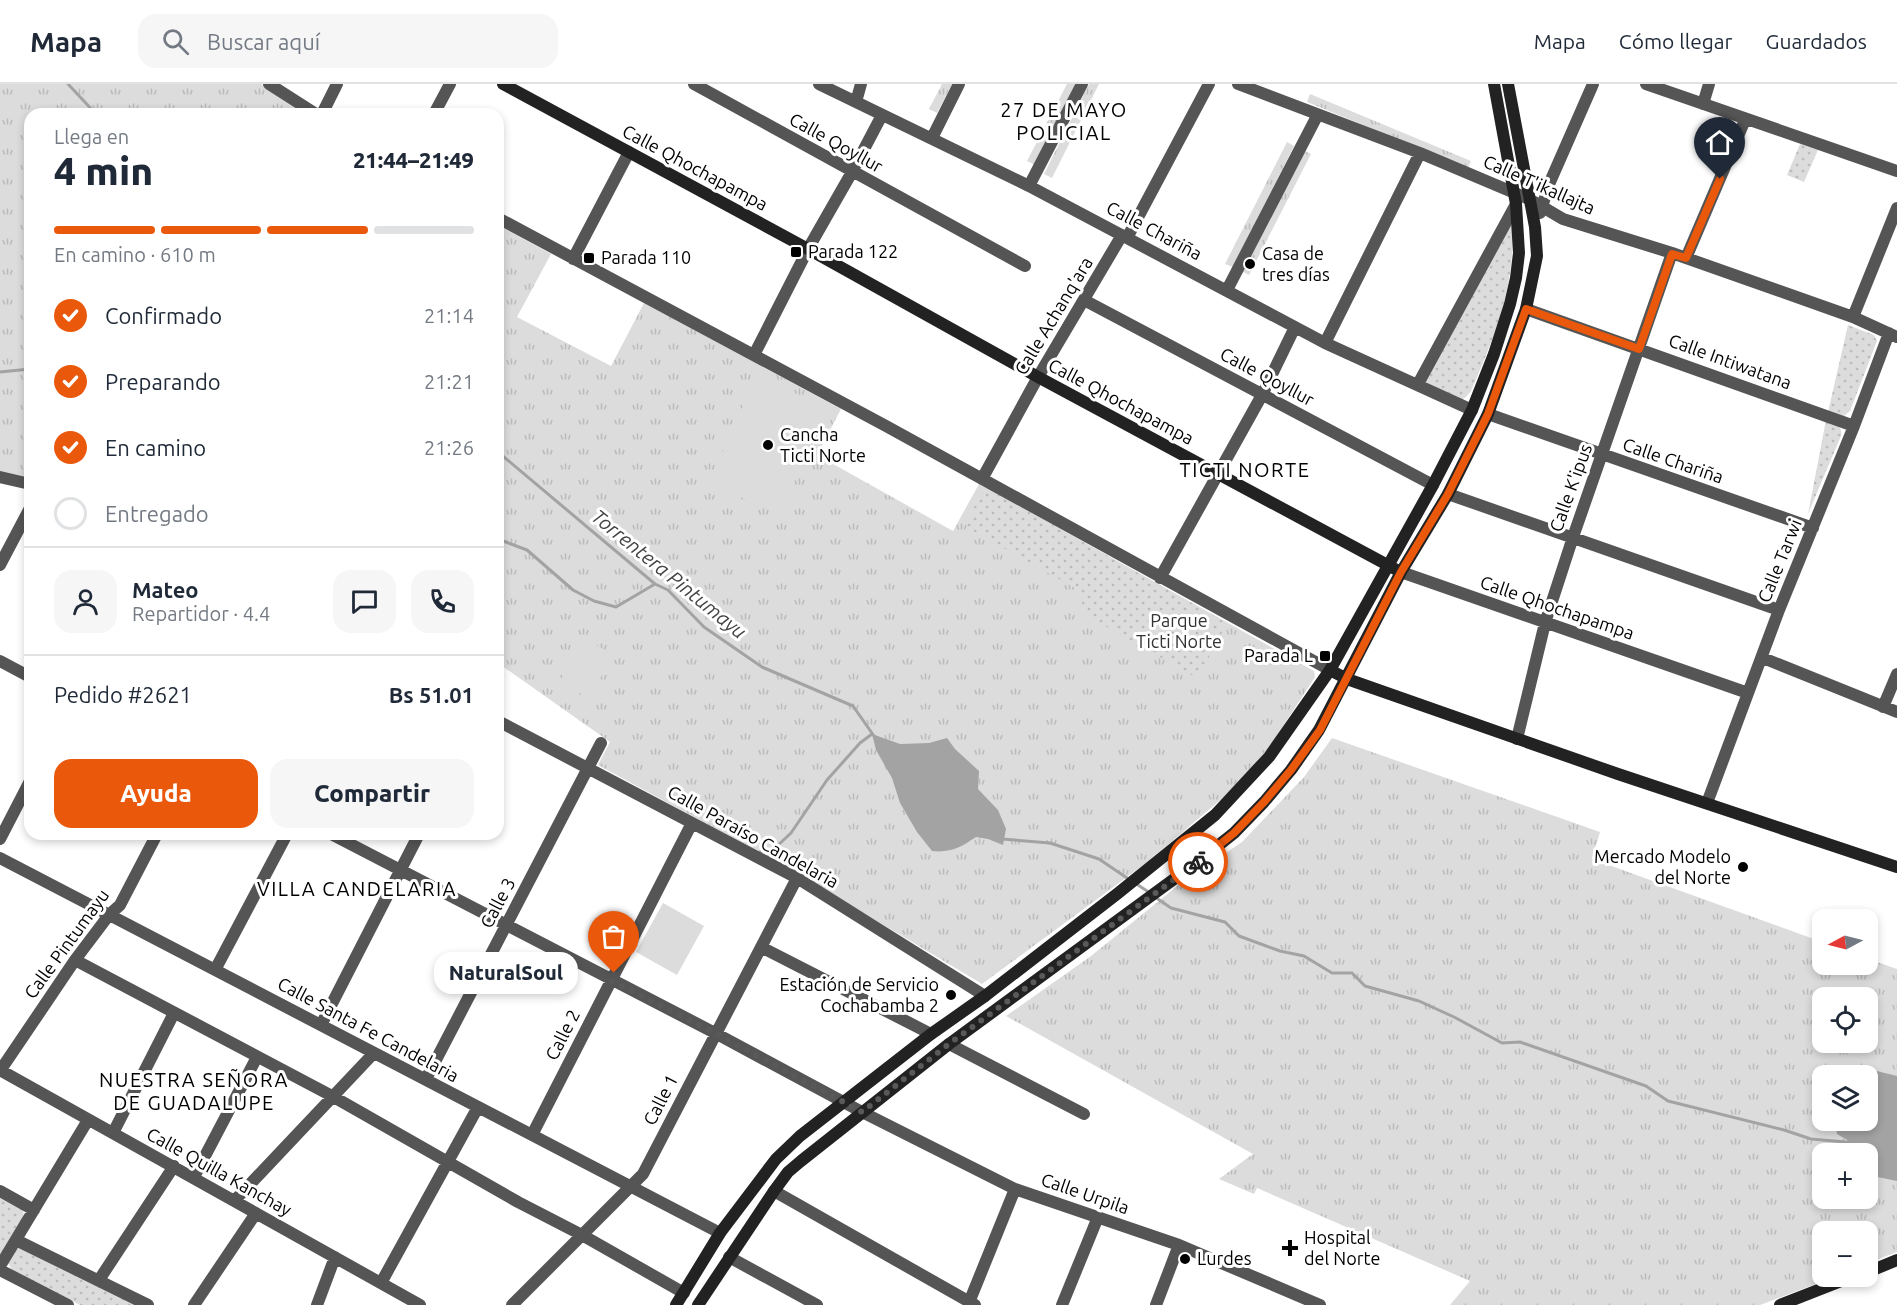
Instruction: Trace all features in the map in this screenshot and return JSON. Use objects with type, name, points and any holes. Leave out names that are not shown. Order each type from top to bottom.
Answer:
[{"type":"main road","name":"Calle Qhochapampa","points":[[503,84],[1216,474],[1401,572]]},
{"type":"main road","points":[[676,1305],[720,1233],[776,1159],[800,1136],[1117,894],[1215,815],[1245,784],[1290,730],[1330,670],[1433,485],[1472,410],[1494,354],[1516,278],[1520,253],[1515,199],[1494,84]]},
{"type":"main road","points":[[698,1305],[788,1172],[949,1044],[1234,833],[1291,770],[1320,730],[1401,572],[1448,494],[1488,414],[1526,309],[1537,256],[1535,227],[1508,84]]},
{"type":"main road","points":[[1330,670],[1347,679],[1517,739],[1897,867]]},
{"type":"main road","points":[[1878,1268],[1897,1260]]},
{"type":"main road","points":[[1780,1305],[1826,1287]]},
{"type":"street","points":[[269,84],[307,108]]},
{"type":"street","points":[[325,108],[337,84]]},
{"type":"street","points":[[437,108],[450,84]]},
{"type":"street","name":"Calle Qoyllur","points":[[694,84],[1025,266]]},
{"type":"street","name":"Calle Chariña","points":[[819,84],[1029,186],[1325,342],[1472,410]]},
{"type":"street","points":[[856,102],[861,84]]},
{"type":"street","points":[[932,138],[959,84]]},
{"type":"street","points":[[1029,186],[1082,84]]},
{"type":"street","name":"Calle Achanq'ara","points":[[982,479],[1038,377],[1125,237],[1209,84]]},
{"type":"street","name":"Calle T'ikallajta","points":[[1238,84],[1317,116],[1420,153],[1515,199],[1529,199],[1563,219],[1686,258],[1853,317],[1893,335]]},
{"type":"street","points":[[1535,227],[1550,183],[1593,84]]},
{"type":"street","points":[[1646,84],[1897,171]]},
{"type":"street","points":[[1702,104],[1709,84]]},
{"type":"street","points":[[754,355],[808,249],[882,115]]},
{"type":"street","points":[[1227,290],[1317,116]]},
{"type":"street","points":[[1686,258],[1745,120]]},
{"type":"street","points":[[573,259],[629,152]]},
{"type":"street","points":[[1325,342],[1420,153]]},
{"type":"street","points":[[1418,384],[1515,199]]},
{"type":"street","points":[[1853,317],[1897,208]]},
{"type":"street","points":[[504,221],[754,355],[1330,670]]},
{"type":"street","name":"Calle K'ipus","points":[[1517,739],[1545,623],[1672,254]]},
{"type":"street","name":"Calle Qoyllur","points":[[1084,300],[1433,485]]},
{"type":"street","name":"Calle Intiwatana","points":[[1526,309],[1854,426]]},
{"type":"street","points":[[1160,578],[1262,394],[1295,327]]},
{"type":"street","name":"Calle Tarwi","points":[[1707,803],[1779,610],[1893,335]]},
{"type":"street","name":"Calle Chariña","points":[[1488,414],[1602,456],[1813,528]]},
{"type":"street","points":[[0,477],[24,483]]},
{"type":"street","points":[[1448,494],[1779,610]]},
{"type":"street","points":[[0,565],[24,519]]},
{"type":"street","name":"Calle Qhochapampa","points":[[1401,572],[1748,693]]},
{"type":"street","points":[[1763,658],[1897,712]]},
{"type":"street","points":[[0,661],[24,674]]},
{"type":"street","points":[[1884,707],[1897,674]]},
{"type":"street","name":"Calle Paraíso Candelaria","points":[[504,724],[797,878],[985,996]]},
{"type":"street","name":"Calle 3","points":[[426,1079],[601,743]]},
{"type":"street","points":[[0,839],[24,793]]},
{"type":"street","name":"Calle 2","points":[[532,1135],[692,823]]},
{"type":"street","name":"Calle Pintumayu","points":[[0,1071],[75,960],[109,915],[120,905],[154,840]]},
{"type":"street","points":[[214,970],[284,840]]},
{"type":"street","name":"Calle Urpila","points":[[343,840],[862,1112],[1015,1189],[1179,1245],[1320,1305]]},
{"type":"street","points":[[321,1025],[416,840]]},
{"type":"street","name":"Calle Santa Fe Candelaria","points":[[0,858],[720,1233]]},
{"type":"street","name":"Calle 1","points":[[512,1305],[643,1174],[797,878]]},
{"type":"street","points":[[760,947],[931,1034]]},
{"type":"street","points":[[75,960],[332,1096],[684,1293]]},
{"type":"street","points":[[113,1133],[174,1013]]},
{"type":"street","points":[[949,1044],[1084,1114]]},
{"type":"street","points":[[235,1200],[374,1054]]},
{"type":"street","points":[[194,1177],[257,1057]]},
{"type":"street","name":"Calle Quilla Kanchay","points":[[0,1071],[194,1177],[420,1305]]},
{"type":"street","points":[[381,1283],[478,1107]]},
{"type":"street","points":[[68,1305],[0,1268],[88,1120]]},
{"type":"street","points":[[99,1280],[174,1166]]},
{"type":"street","points":[[774,1191],[971,1304],[1015,1189]]},
{"type":"street","points":[[0,1191],[34,1210]]},
{"type":"street","points":[[194,1305],[256,1213]]},
{"type":"street","points":[[1062,1305],[1098,1217]]},
{"type":"street","points":[[16,1239],[148,1305]]},
{"type":"street","points":[[1156,1305],[1179,1245]]},
{"type":"street","points":[[318,1305],[335,1257]]},
{"type":"street","points":[[729,1257],[817,1305]]},
{"type":"green space","points":[[0,84],[261,84],[298,108],[24,108],[24,478],[0,472]]},
{"type":"green space","points":[[942,84],[952,84],[937,113],[929,109]]},
{"type":"green space","points":[[1067,84],[1076,84],[1035,165],[1027,161]]},
{"type":"green space","points":[[1089,84],[1099,84],[1052,178],[1044,174]]},
{"type":"green space","points":[[1310,94],[1471,161],[1468,168],[1307,102]]},
{"type":"green space","points":[[1287,142],[1294,146],[1233,267],[1225,264]]},
{"type":"green space","points":[[1800,144],[1818,150],[1804,182],[1787,175]]},
{"type":"green space","points":[[1305,151],[1311,154],[1249,275],[1243,272]]},
{"type":"green space","points":[[1509,225],[1512,226],[1511,269],[1502,311],[1471,391],[1461,400],[1425,382]]},
{"type":"green space","points":[[504,228],[551,254],[517,317],[611,366],[644,303],[841,409],[817,455],[953,531],[979,484],[1314,671],[1315,677],[1272,743],[1225,796],[1146,863],[982,984],[799,874],[598,765],[610,742],[504,667]]},
{"type":"green space","points":[[1848,325],[1874,335],[1877,341],[1850,411],[1844,416],[1828,412]]},
{"type":"green space","name":"Cancha Ticti Norte","points":[[756,376],[827,407],[780,515],[709,483]]},
{"type":"green space","points":[[1826,420],[1840,427],[1841,436],[1808,514]]},
{"type":"green space","name":"Parque Ticti Norte","points":[[986,487],[1227,623],[1199,676],[1195,677],[1088,616],[1075,588],[968,528],[967,519]]},
{"type":"green space","points":[[585,638],[614,656],[588,698],[560,681]]},
{"type":"green space","points":[[1332,738],[1600,832],[1592,859],[1812,938],[1812,975],[1878,975],[1878,962],[1897,969],[1897,1252],[1878,1259],[1878,1221],[1812,1221],[1812,1285],[1760,1305],[1450,1305],[1470,1281],[1257,1188],[1254,1194],[1219,1179],[1253,1154],[1006,1016],[1091,956],[1181,883],[1242,842],[1304,777]]},
{"type":"green space","points":[[663,903],[704,926],[677,975],[636,952]]},
{"type":"green space","points":[[0,1196],[23,1210],[24,1217],[0,1258]]},
{"type":"green space","points":[[19,1248],[136,1305],[80,1305],[12,1270],[8,1263],[16,1249]]},
{"type":"shaded area","points":[[872,734],[900,744],[929,743],[947,738],[955,749],[979,771],[978,789],[998,810],[1006,829],[1003,845],[976,837],[955,848],[932,851],[917,832],[900,803],[892,778],[876,750]]},
{"type":"shaded area","points":[[1878,1071],[1897,1076],[1897,1181],[1878,1177],[1878,1143],[1852,1143],[1837,1134],[1837,1131],[1878,1131]]},
{"type":"waterway","name":"Torrentera Pintumayu","points":[[68,84],[90,108]]},
{"type":"waterway","points":[[0,372],[24,370]]},
{"type":"waterway","name":"Torrentera Pintumayu","points":[[504,457],[655,584],[668,590],[704,627],[762,667],[853,706],[874,736]]},
{"type":"waterway","points":[[504,541],[527,550],[573,590],[594,601],[616,607],[655,584]]},
{"type":"waterway","points":[[760,852],[775,848],[791,833],[827,780],[860,743],[872,734]]},
{"type":"waterway","name":"Torrentera Pintumayu","points":[[1002,839],[1050,843],[1099,859],[1130,880]]},
{"type":"waterway","name":"Torrentera Pintumayu","points":[[1135,883],[1150,893]]},
{"type":"waterway","name":"Torrentera Pintumayu","points":[[1155,897],[1171,908],[1225,922],[1239,936],[1280,951],[1304,956],[1332,973],[1352,973],[1365,986],[1419,1001],[1502,1043],[1520,1042],[1646,1086],[1668,1101],[1811,1139],[1857,1143]]},
{"type":"way so far","points":[[614,973],[610,980],[862,1112],[949,1044],[1198,862]]},
{"type":"place","name":"Parada 122","points":[[796,252]]},
{"type":"place","name":"Parada 110","points":[[589,258]]},
{"type":"place","name":"Casa de tres días","points":[[1250,264]]},
{"type":"place","name":"Cancha Ticti Norte","points":[[768,445]]},
{"type":"place","name":"Parada L","points":[[1325,656]]},
{"type":"place","name":"Mercado Modelo del Norte","points":[[1743,867]]},
{"type":"place","name":"NaturalSoul","points":[[614,973]]},
{"type":"place","name":"Estación de Servicio Cochabamba 2","points":[[951,995]]},
{"type":"place","name":"Hospital del Norte","points":[[1290,1248]]},
{"type":"place","name":"Lurdes","points":[[1185,1259]]},
{"type":"district","name":"27 DE MAYO POLICIAL","points":[[1064,122]]},
{"type":"district","name":"TICTI NORTE","points":[[1245,470]]},
{"type":"district","name":"VILLA CANDELARIA","points":[[357,889]]},
{"type":"district","name":"NUESTRA SEÑORA DE GUADALUPE","points":[[194,1092]]},
{"type":"route","points":[[1198,862],[1234,833],[1264,802],[1320,730],[1401,572],[1448,494],[1488,414],[1526,309],[1639,349],[1672,254],[1686,258],[1720,179]]}]
